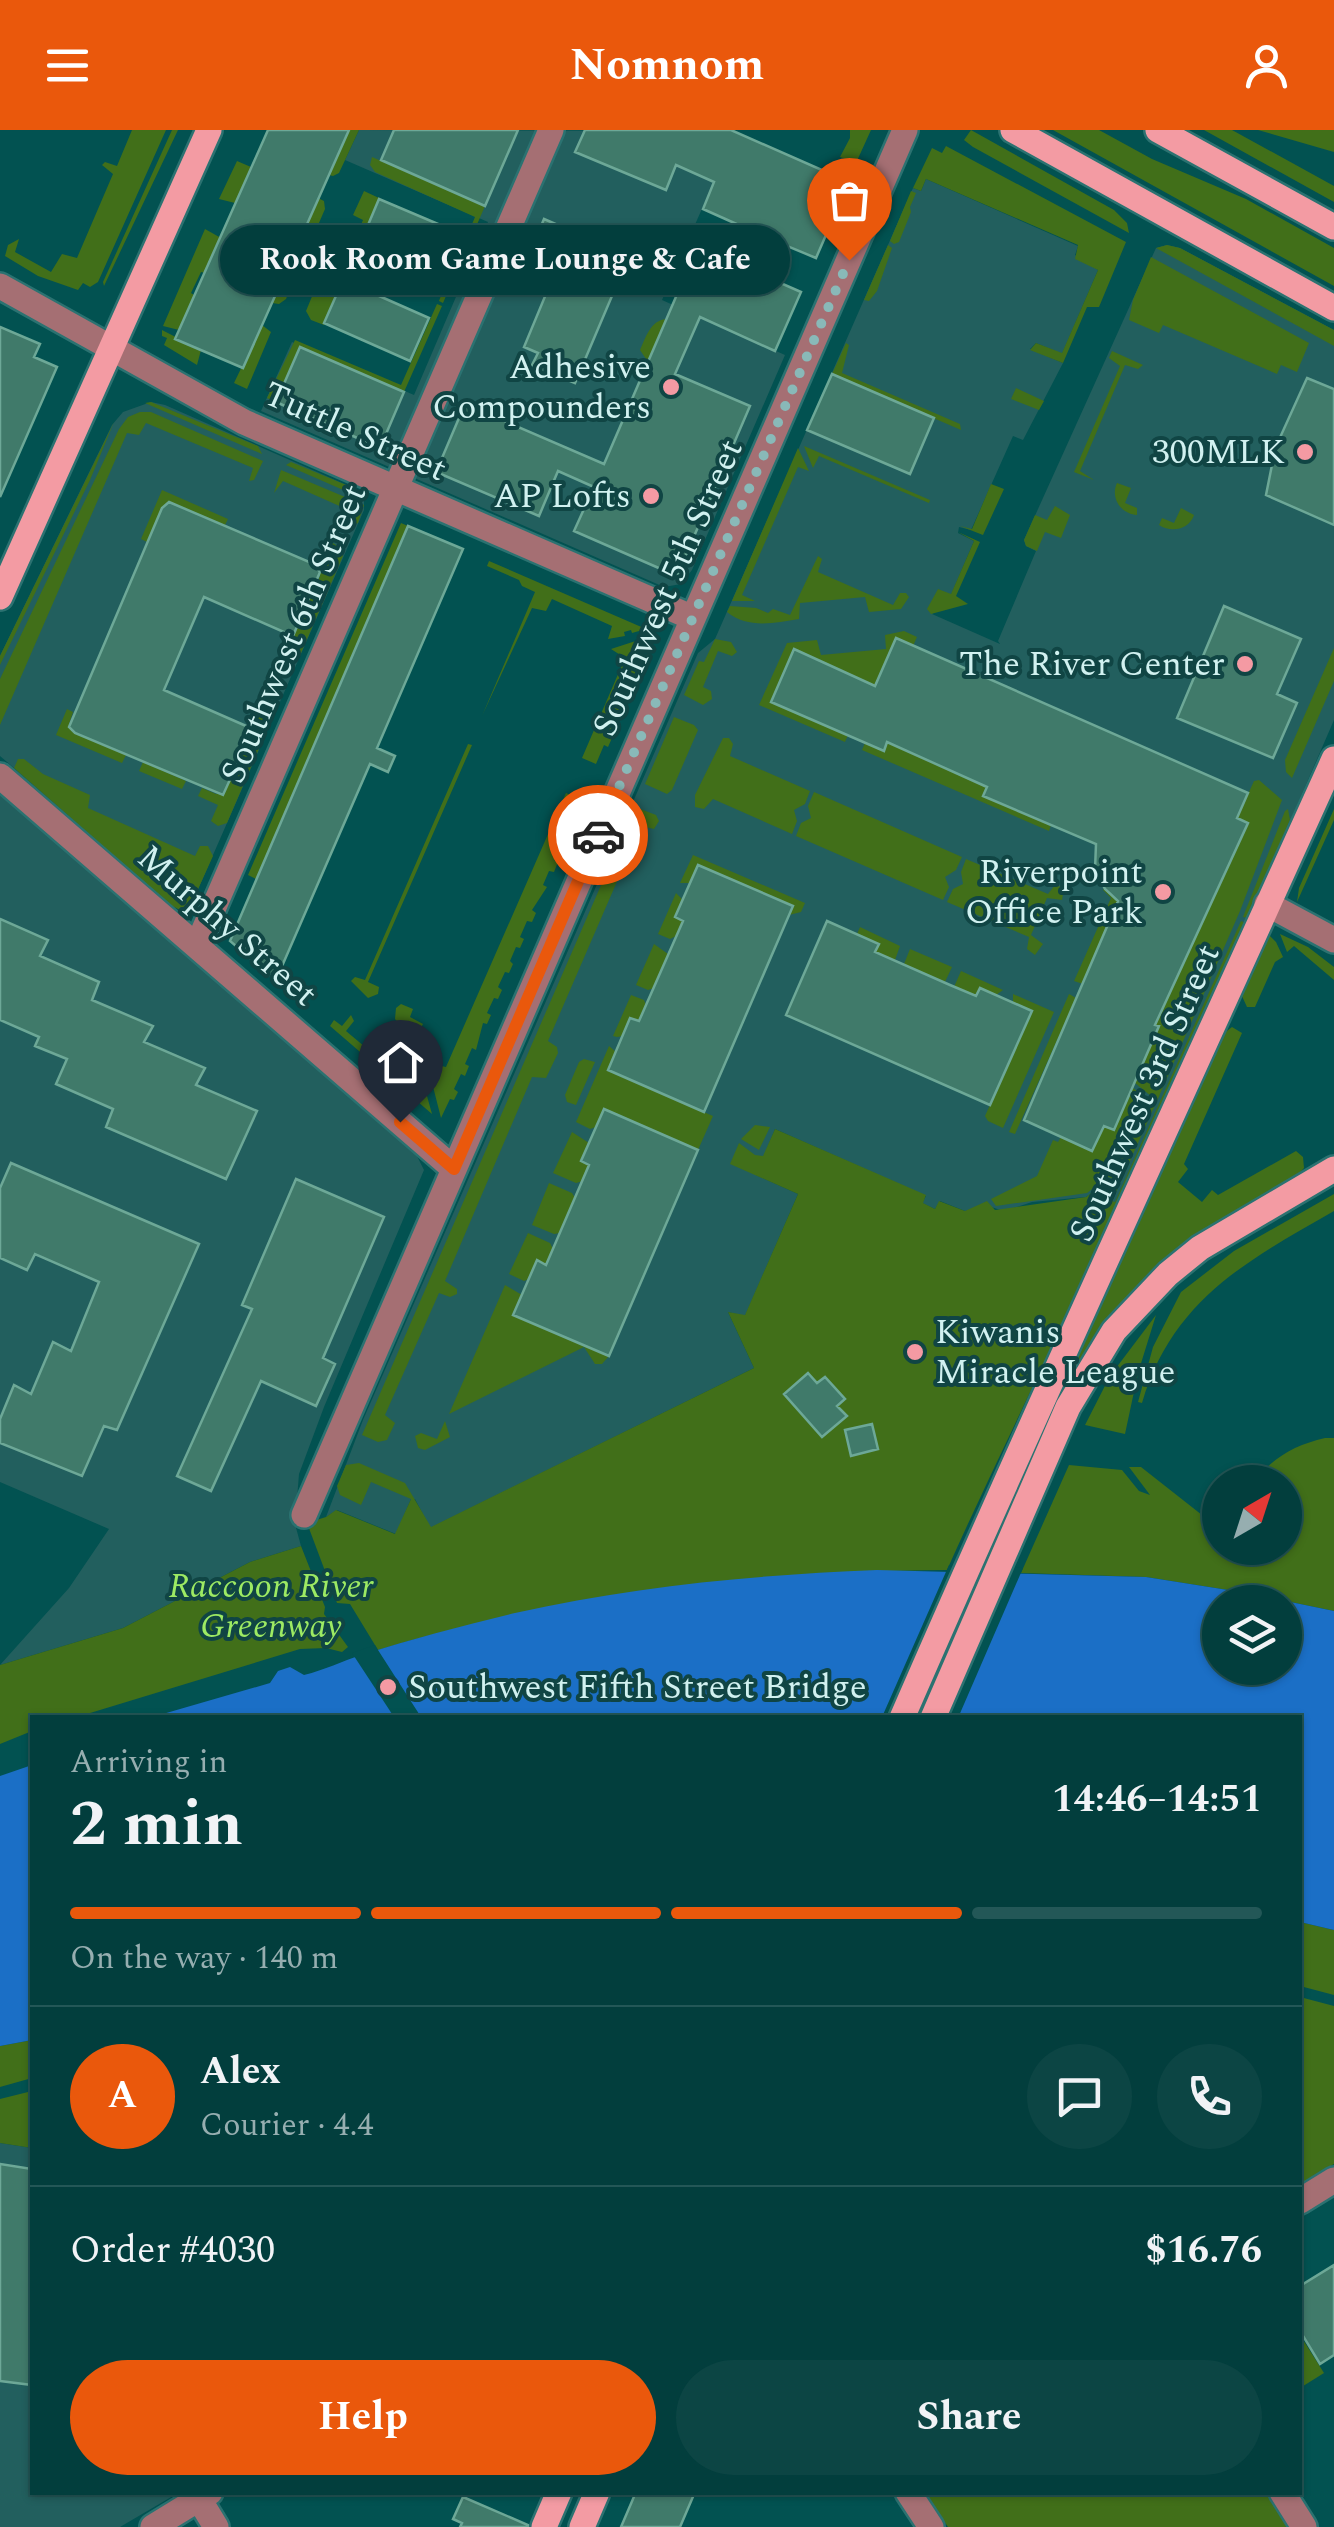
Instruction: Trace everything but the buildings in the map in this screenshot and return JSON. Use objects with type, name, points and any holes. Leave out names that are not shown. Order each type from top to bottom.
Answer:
[{"type":"main road","points":[[0,597],[210,130]]},
{"type":"main road","points":[[1014,130],[1334,308]]},
{"type":"main road","points":[[1158,130],[1334,228]]},
{"type":"main road","name":"Southwest 3rd Street","points":[[903,1715],[1016,1454],[1121,1232],[1334,758]]},
{"type":"main road","points":[[934,1715],[1046,1456],[1093,1362],[1138,1304],[1200,1248],[1334,1168]]},
{"type":"main road","points":[[544,2527],[558,2495]]},
{"type":"main road","points":[[582,2527],[596,2495]]},
{"type":"street","name":"Southwest 6th Street","points":[[197,946],[551,130]]},
{"type":"street","name":"Southwest 5th Street","points":[[304,1515],[906,130]]},
{"type":"street","name":"Tuttle Street","points":[[0,286],[220,410],[693,618]]},
{"type":"street","name":"Murphy Street","points":[[0,776],[454,1169]]},
{"type":"street","points":[[1267,904],[1334,940]]},
{"type":"street","points":[[1302,2200],[1334,2180]]},
{"type":"street","points":[[910,2495],[931,2527]]},
{"type":"street","points":[[1284,2495],[1304,2527]]},
{"type":"street","points":[[153,2527],[205,2496],[216,2527]]},
{"type":"shaded area","points":[[359,130],[736,131],[662,300],[785,355],[692,570],[681,584],[664,587],[261,411],[292,342],[414,395],[488,222],[345,160]]},
{"type":"shaded area","points":[[926,179],[1078,246],[1075,255],[1098,270],[1062,354],[1036,343],[1030,349],[1063,363],[1023,440],[1013,436],[971,530],[959,527],[958,533],[974,541],[951,595],[932,614],[1000,644],[1036,551],[1026,546],[1024,540],[1156,248],[1180,248],[1334,330],[1334,720],[1248,918],[1127,1187],[1115,1203],[1112,1202],[1119,1185],[1107,1181],[1086,1197],[1032,1202],[1004,1211],[991,1207],[965,1211],[940,1201],[935,1209],[922,1203],[926,1196],[775,1129],[756,1175],[798,1194],[745,1316],[728,1312],[754,1368],[430,1528],[415,1499],[411,1499],[396,1534],[337,1510],[326,1517],[363,1420],[698,653],[715,639],[913,188],[921,191]]},
{"type":"shaded area","points":[[151,402],[351,487],[364,501],[364,510],[186,910],[180,910],[0,756],[0,656],[112,425],[123,412]]},
{"type":"shaded area","points":[[0,793],[417,1156],[424,1170],[299,1474],[295,1524],[301,1546],[250,1562],[123,1628],[0,1665],[69,1588],[109,1529],[0,1482]]},
{"type":"shaded area","points":[[0,2143],[30,2148],[30,2495],[175,2495],[120,2527],[0,2527]]},
{"type":"green space","points":[[132,130],[166,130],[98,282],[90,287],[83,283],[78,290],[38,276],[5,256],[8,245],[19,239],[15,252],[51,272],[62,254],[77,258],[113,174],[102,165],[105,162],[117,166]]},
{"type":"green space","points":[[172,130],[178,130],[104,286],[103,282]]},
{"type":"green space","points":[[343,130],[359,130],[339,173],[329,175],[348,133]]},
{"type":"green space","points":[[850,130],[871,130],[856,163],[840,157]]},
{"type":"green space","points":[[971,130],[1114,210],[1127,223],[1129,233],[973,147],[964,140]]},
{"type":"green space","points":[[1053,130],[1099,130],[1152,159],[1246,199],[1334,248],[1334,286]]},
{"type":"green space","points":[[1204,130],[1232,130],[1334,186],[1334,202]]},
{"type":"green space","points":[[1258,130],[1334,130],[1334,152]]},
{"type":"green space","points":[[946,146],[1126,242],[1099,307],[1087,307],[1063,363],[1030,350],[1036,343],[1062,353],[1098,270],[1075,259],[1078,245],[926,179],[921,191],[913,188],[932,148],[942,153]]},
{"type":"green space","points":[[372,157],[485,206],[443,303],[439,301],[464,235],[467,236],[475,217],[375,172],[370,165]]},
{"type":"green space","points":[[237,161],[251,167],[235,203],[219,199]]},
{"type":"green space","points":[[364,191],[379,198],[353,263],[346,260],[363,220],[353,215]]},
{"type":"green space","points":[[911,191],[916,193],[911,212],[899,242],[894,244],[890,241]]},
{"type":"green space","points":[[318,198],[324,201],[325,209],[306,253],[295,248]]},
{"type":"green space","points":[[205,229],[221,238],[191,293],[194,295],[179,330],[163,326]]},
{"type":"green space","points":[[888,245],[892,248],[877,291],[869,301],[864,300]]},
{"type":"green space","points":[[284,247],[304,256],[286,299],[272,303],[291,261]]},
{"type":"green space","points":[[1156,248],[1180,248],[1334,330],[1334,346]]},
{"type":"green space","points":[[1151,257],[1309,343],[1297,372],[1281,365],[1277,374],[1163,325],[1159,333],[1129,320]]},
{"type":"green space","points":[[344,264],[361,270],[355,282],[343,281],[324,325],[311,320],[306,311],[320,277],[337,281]]},
{"type":"green space","points":[[437,304],[442,306],[404,392],[300,347],[276,402],[267,398],[295,340],[401,385]]},
{"type":"green space","points":[[666,319],[648,362],[640,350],[652,326]]},
{"type":"green space","points":[[262,325],[271,332],[247,389],[234,383]]},
{"type":"green space","points":[[162,330],[201,350],[197,365],[164,345],[167,338],[162,336]]},
{"type":"green space","points":[[846,343],[849,345],[842,373],[960,424],[961,430],[832,374]]},
{"type":"green space","points":[[1112,351],[1143,365],[1138,369],[1125,365],[1080,471],[1094,480],[1074,472],[1120,366],[1109,358]]},
{"type":"green space","points":[[1016,388],[1044,401],[1039,410],[1011,399]]},
{"type":"green space","points":[[151,402],[258,446],[262,454],[145,403]]},
{"type":"green space","points":[[151,412],[263,461],[254,480],[249,481],[253,468],[146,423],[139,435],[127,433],[0,725],[0,679],[119,429],[128,417]]},
{"type":"green space","points":[[114,422],[90,480],[0,665],[0,656]]},
{"type":"green space","points":[[804,446],[930,500],[929,503],[819,456],[813,468]]},
{"type":"green space","points":[[798,448],[809,471],[798,467],[742,595],[755,601],[732,601]]},
{"type":"green space","points":[[291,462],[351,487],[358,492],[357,496],[286,465]]},
{"type":"green space","points":[[281,470],[364,505],[358,523],[352,526],[341,522],[344,508],[283,481],[274,493]]},
{"type":"green space","points":[[1117,483],[1131,488],[1125,503],[1137,508],[1137,515],[1118,504]]},
{"type":"green space","points":[[991,484],[1004,489],[983,535],[960,526],[972,529]]},
{"type":"green space","points":[[162,490],[228,519],[225,525],[170,502],[162,508],[147,542],[141,539]]},
{"type":"green space","points":[[1055,506],[1070,515],[1061,538],[1045,532],[1037,551],[1026,546],[1024,540],[1035,515],[1047,520]]},
{"type":"green space","points":[[1181,508],[1194,515],[1188,524],[1174,529],[1159,525],[1162,518],[1174,523]]},
{"type":"green space","points":[[401,523],[408,526],[256,879],[248,875]]},
{"type":"green space","points":[[958,532],[980,542],[956,596],[968,604],[931,614],[927,609],[938,589],[951,594],[974,541]]},
{"type":"green space","points":[[333,543],[342,549],[343,556],[298,660],[278,671],[320,576],[319,568]]},
{"type":"green space","points":[[818,556],[822,559],[818,572],[893,605],[900,593],[909,597],[901,609],[869,612],[865,597],[800,603],[799,619],[771,623],[744,621],[727,612],[730,606],[768,613],[773,609],[790,615]]},
{"type":"green space","points":[[489,561],[646,629],[608,639],[612,626],[552,599],[546,611],[532,608],[482,716],[535,592],[487,566]]},
{"type":"green space","points":[[904,631],[917,637],[913,646],[895,639],[875,686],[793,649],[771,702],[848,735],[845,742],[759,705],[787,643],[817,640],[821,655],[886,649],[885,635]]},
{"type":"green space","points":[[651,636],[641,659],[645,661],[630,685],[634,687],[620,710],[623,713],[619,721],[615,720],[608,747],[604,745],[596,764],[582,758],[625,658],[611,649]]},
{"type":"green space","points":[[715,639],[731,642],[737,652],[732,656],[718,651],[703,687],[711,691],[712,699],[703,705],[684,695],[699,661],[704,662]]},
{"type":"green space","points":[[1334,648],[1334,681],[1292,778],[1286,772],[1285,760]]},
{"type":"green space","points":[[267,695],[273,703],[273,716],[227,823],[218,826],[211,821],[218,805],[198,796],[202,788],[216,794],[225,792]]},
{"type":"green space","points":[[67,709],[73,712],[69,724],[75,733],[126,755],[122,763],[56,735]]},
{"type":"green space","points":[[674,717],[698,730],[667,794],[645,784]]},
{"type":"green space","points":[[723,738],[729,738],[733,744],[730,756],[810,791],[805,804],[794,810],[797,821],[792,834],[713,799],[704,809],[695,807],[695,795]]},
{"type":"green space","points":[[887,742],[987,787],[983,796],[1051,825],[1049,831],[862,750],[865,743],[883,751]]},
{"type":"green space","points":[[468,744],[472,745],[368,982],[379,987],[378,994],[368,998],[351,981],[355,977],[365,980]]},
{"type":"green space","points":[[18,759],[90,795],[88,808],[195,856],[200,846],[208,846],[213,856],[190,907],[180,910],[170,905],[14,768]]},
{"type":"green space","points":[[143,762],[186,781],[182,789],[139,771]]},
{"type":"green space","points":[[1259,780],[1282,800],[1240,911],[1157,1101],[1135,1083],[1159,1027],[1155,1025],[1247,824],[1237,818],[1254,781]]},
{"type":"green space","points":[[814,792],[962,857],[956,870],[945,877],[949,887],[943,900],[796,836],[801,823],[811,818],[808,806]]},
{"type":"green space","points":[[566,793],[580,799],[576,809],[580,811],[566,834],[570,836],[565,847],[561,845],[554,860],[558,862],[554,872],[549,871],[543,885],[547,887],[532,910],[536,913],[532,922],[527,921],[520,937],[524,939],[520,948],[516,947],[509,973],[505,972],[498,987],[502,990],[487,1013],[491,1015],[487,1024],[483,1023],[476,1050],[472,1048],[465,1064],[469,1066],[465,1076],[461,1074],[454,1089],[458,1092],[441,1118],[427,1063],[446,1067]]},
{"type":"green space","points":[[635,807],[656,815],[659,821],[654,829],[641,826],[548,1041],[557,1047],[558,1053],[546,1078],[532,1077],[445,1281],[457,1289],[457,1294],[450,1297],[439,1293],[385,1415],[395,1423],[387,1440],[378,1442],[362,1435]]},
{"type":"green space","points":[[1288,809],[1290,820],[1248,918],[1243,917],[1285,811]]},
{"type":"green space","points":[[1334,809],[1334,820],[1297,902],[1299,888]]},
{"type":"green space","points":[[693,855],[805,903],[801,912],[789,915],[792,906],[698,865],[690,883],[680,883]]},
{"type":"green space","points":[[966,859],[1048,894],[1055,885],[1064,888],[1062,900],[1047,898],[1031,935],[1043,944],[1035,955],[1027,949],[1029,937],[947,902],[953,889],[963,884],[961,872]]},
{"type":"green space","points":[[1105,888],[1119,899],[1083,984],[1074,981],[1111,898]]},
{"type":"green space","points":[[676,893],[683,900],[675,917],[683,921],[676,936],[670,939],[658,934]]},
{"type":"green space","name":"Raccoon River Greenway","points":[[1241,921],[1246,923],[947,1570],[800,1575],[660,1589],[520,1614],[378,1650],[350,1604],[337,1603],[307,1523],[336,1510],[395,1534],[411,1499],[371,1482],[361,1505],[340,1495],[337,1486],[346,1465],[359,1463],[405,1483],[431,1527],[754,1368],[728,1312],[745,1315],[798,1194],[730,1164],[739,1143],[763,1156],[775,1129],[926,1195],[923,1203],[935,1209],[939,1201],[965,1211],[987,1201],[995,1210],[1086,1197],[1107,1181],[1119,1185],[1112,1201],[1115,1202]]},
{"type":"green space","points":[[860,927],[900,946],[895,960],[875,952],[878,943],[857,934]]},
{"type":"green space","points":[[1267,933],[1283,957],[1275,962],[1255,1007],[1247,1007],[1241,994]]},
{"type":"green space","points":[[1280,934],[1308,947],[1334,967],[1334,980],[1294,946],[1287,952]]},
{"type":"green space","points":[[654,944],[668,954],[654,988],[648,990],[636,985]]},
{"type":"green space","points":[[910,949],[952,967],[945,982],[904,964]]},
{"type":"green space","points":[[961,971],[1003,990],[996,995],[980,988],[976,996],[954,987]]},
{"type":"green space","points":[[1013,994],[1054,1012],[1003,1128],[985,1116],[1032,1011],[1013,1003]]},
{"type":"green space","points":[[1069,994],[1076,998],[1015,1134],[1009,1132]]},
{"type":"green space","points":[[631,995],[644,1000],[646,1005],[639,1021],[630,1018],[623,1036],[613,1036]]},
{"type":"green space","points":[[401,1004],[413,1009],[410,1017],[423,1024],[417,1035],[407,1033],[395,1019],[396,1008]]},
{"type":"green space","points":[[351,1015],[354,1021],[346,1031],[402,1078],[417,1065],[425,1088],[423,1096],[427,1096],[432,1114],[330,1026],[334,1020],[342,1026]]},
{"type":"green space","points":[[1232,1027],[1242,1033],[1184,1164],[1188,1169],[1178,1182],[1202,1202],[1212,1190],[1218,1195],[1296,1151],[1303,1157],[1304,1168],[1286,1183],[1206,1229],[1160,1265],[1103,1328],[1056,1401],[1223,1034]]},
{"type":"green space","points":[[609,1046],[616,1052],[608,1071],[713,1116],[698,1150],[604,1109],[596,1127],[590,1129],[576,1122]]},
{"type":"green space","points":[[579,1062],[595,1062],[576,1105],[567,1102],[565,1095]]},
{"type":"green space","points":[[1133,1088],[1155,1105],[1121,1181],[1108,1177],[1087,1193],[996,1206],[991,1199],[1037,1176],[1053,1140],[1058,1142],[1061,1137],[1092,1151],[1104,1126],[1115,1130]]},
{"type":"green space","points":[[755,1125],[770,1127],[759,1150],[741,1139]]},
{"type":"green space","points":[[572,1132],[589,1143],[589,1165],[583,1181],[576,1183],[553,1173]]},
{"type":"green space","points":[[549,1183],[575,1198],[560,1233],[554,1234],[532,1225]]},
{"type":"green space","points":[[1334,1194],[1334,1211],[1243,1266],[1193,1310],[1155,1367],[1142,1403],[1138,1402],[1153,1347],[1181,1292],[1234,1251]]},
{"type":"green space","points":[[528,1233],[550,1243],[553,1249],[546,1265],[537,1261],[529,1279],[524,1281],[509,1274]]},
{"type":"green space","points":[[505,1285],[522,1295],[514,1315],[609,1356],[602,1364],[595,1364],[584,1347],[449,1414]]},
{"type":"green space","points":[[1156,1315],[1125,1434],[1085,1425],[1110,1376]]},
{"type":"green space","points":[[445,1421],[450,1437],[425,1450],[418,1448],[415,1436],[421,1433],[437,1439]]},
{"type":"green space","points":[[1334,1438],[1334,1611],[1302,1604],[1302,1585],[1202,1586],[1146,1577],[1021,1573],[1069,1465],[1122,1470],[1139,1491],[1150,1495],[1129,1467],[1141,1467],[1202,1515],[1202,1565],[1302,1565],[1302,1465],[1270,1465],[1304,1444]]},
{"type":"green space","name":"Raccoon River Greenway","points":[[301,1546],[325,1607],[324,1614],[348,1647],[342,1652],[300,1649],[84,1715],[30,1715],[30,1732],[0,1744],[0,1665],[123,1628],[250,1562]]},
{"type":"green space","points":[[1302,1922],[1334,1930],[1334,1995],[1302,1987]]},
{"type":"green space","points":[[1302,1998],[1334,2006],[1334,2164],[1302,2184]]},
{"type":"green space","points":[[30,2040],[30,2079],[0,2087],[0,2046]]},
{"type":"green space","points":[[30,2092],[30,2148],[0,2143],[0,2099]]},
{"type":"green space","points":[[1302,2338],[1324,2373],[1302,2387]]},
{"type":"green space","points":[[926,2495],[1272,2495],[1293,2527],[948,2527]]},
{"type":"water","points":[[877,1570],[1146,1577],[1202,1586],[1202,1685],[1302,1685],[1302,1604],[1334,1611],[1334,1930],[1302,1922],[1302,1715],[159,1715],[270,1683],[278,1671],[290,1667],[304,1675],[457,1627],[650,1589]]},
{"type":"water","points":[[30,1766],[30,2040],[0,2046],[0,1776]]},
{"type":"pier","points":[[949,1565],[1023,1568],[959,1715],[883,1715]]},
{"type":"pier","name":"Southwest Fifth Street Bridge","points":[[375,1645],[420,1715],[393,1715],[352,1653]]},
{"type":"way so far","points":[[598,835],[849,260]]},
{"type":"place","name":"Rook Room Game Lounge & Cafe","points":[[849,260]]},
{"type":"place","name":"Adhesive Compounders","points":[[671,387]]},
{"type":"place","name":"300MLK","points":[[1305,452]]},
{"type":"place","name":"AP Lofts","points":[[651,496]]},
{"type":"place","name":"The River Center","points":[[1245,664]]},
{"type":"place","name":"Riverpoint Office Park","points":[[1163,892]]},
{"type":"place","name":"Kiwanis Miracle League","points":[[915,1352]]},
{"type":"place","name":"Southwest Fifth Street Bridge","points":[[388,1687]]},
{"type":"route","points":[[400,1122],[454,1169],[598,835]]}]
